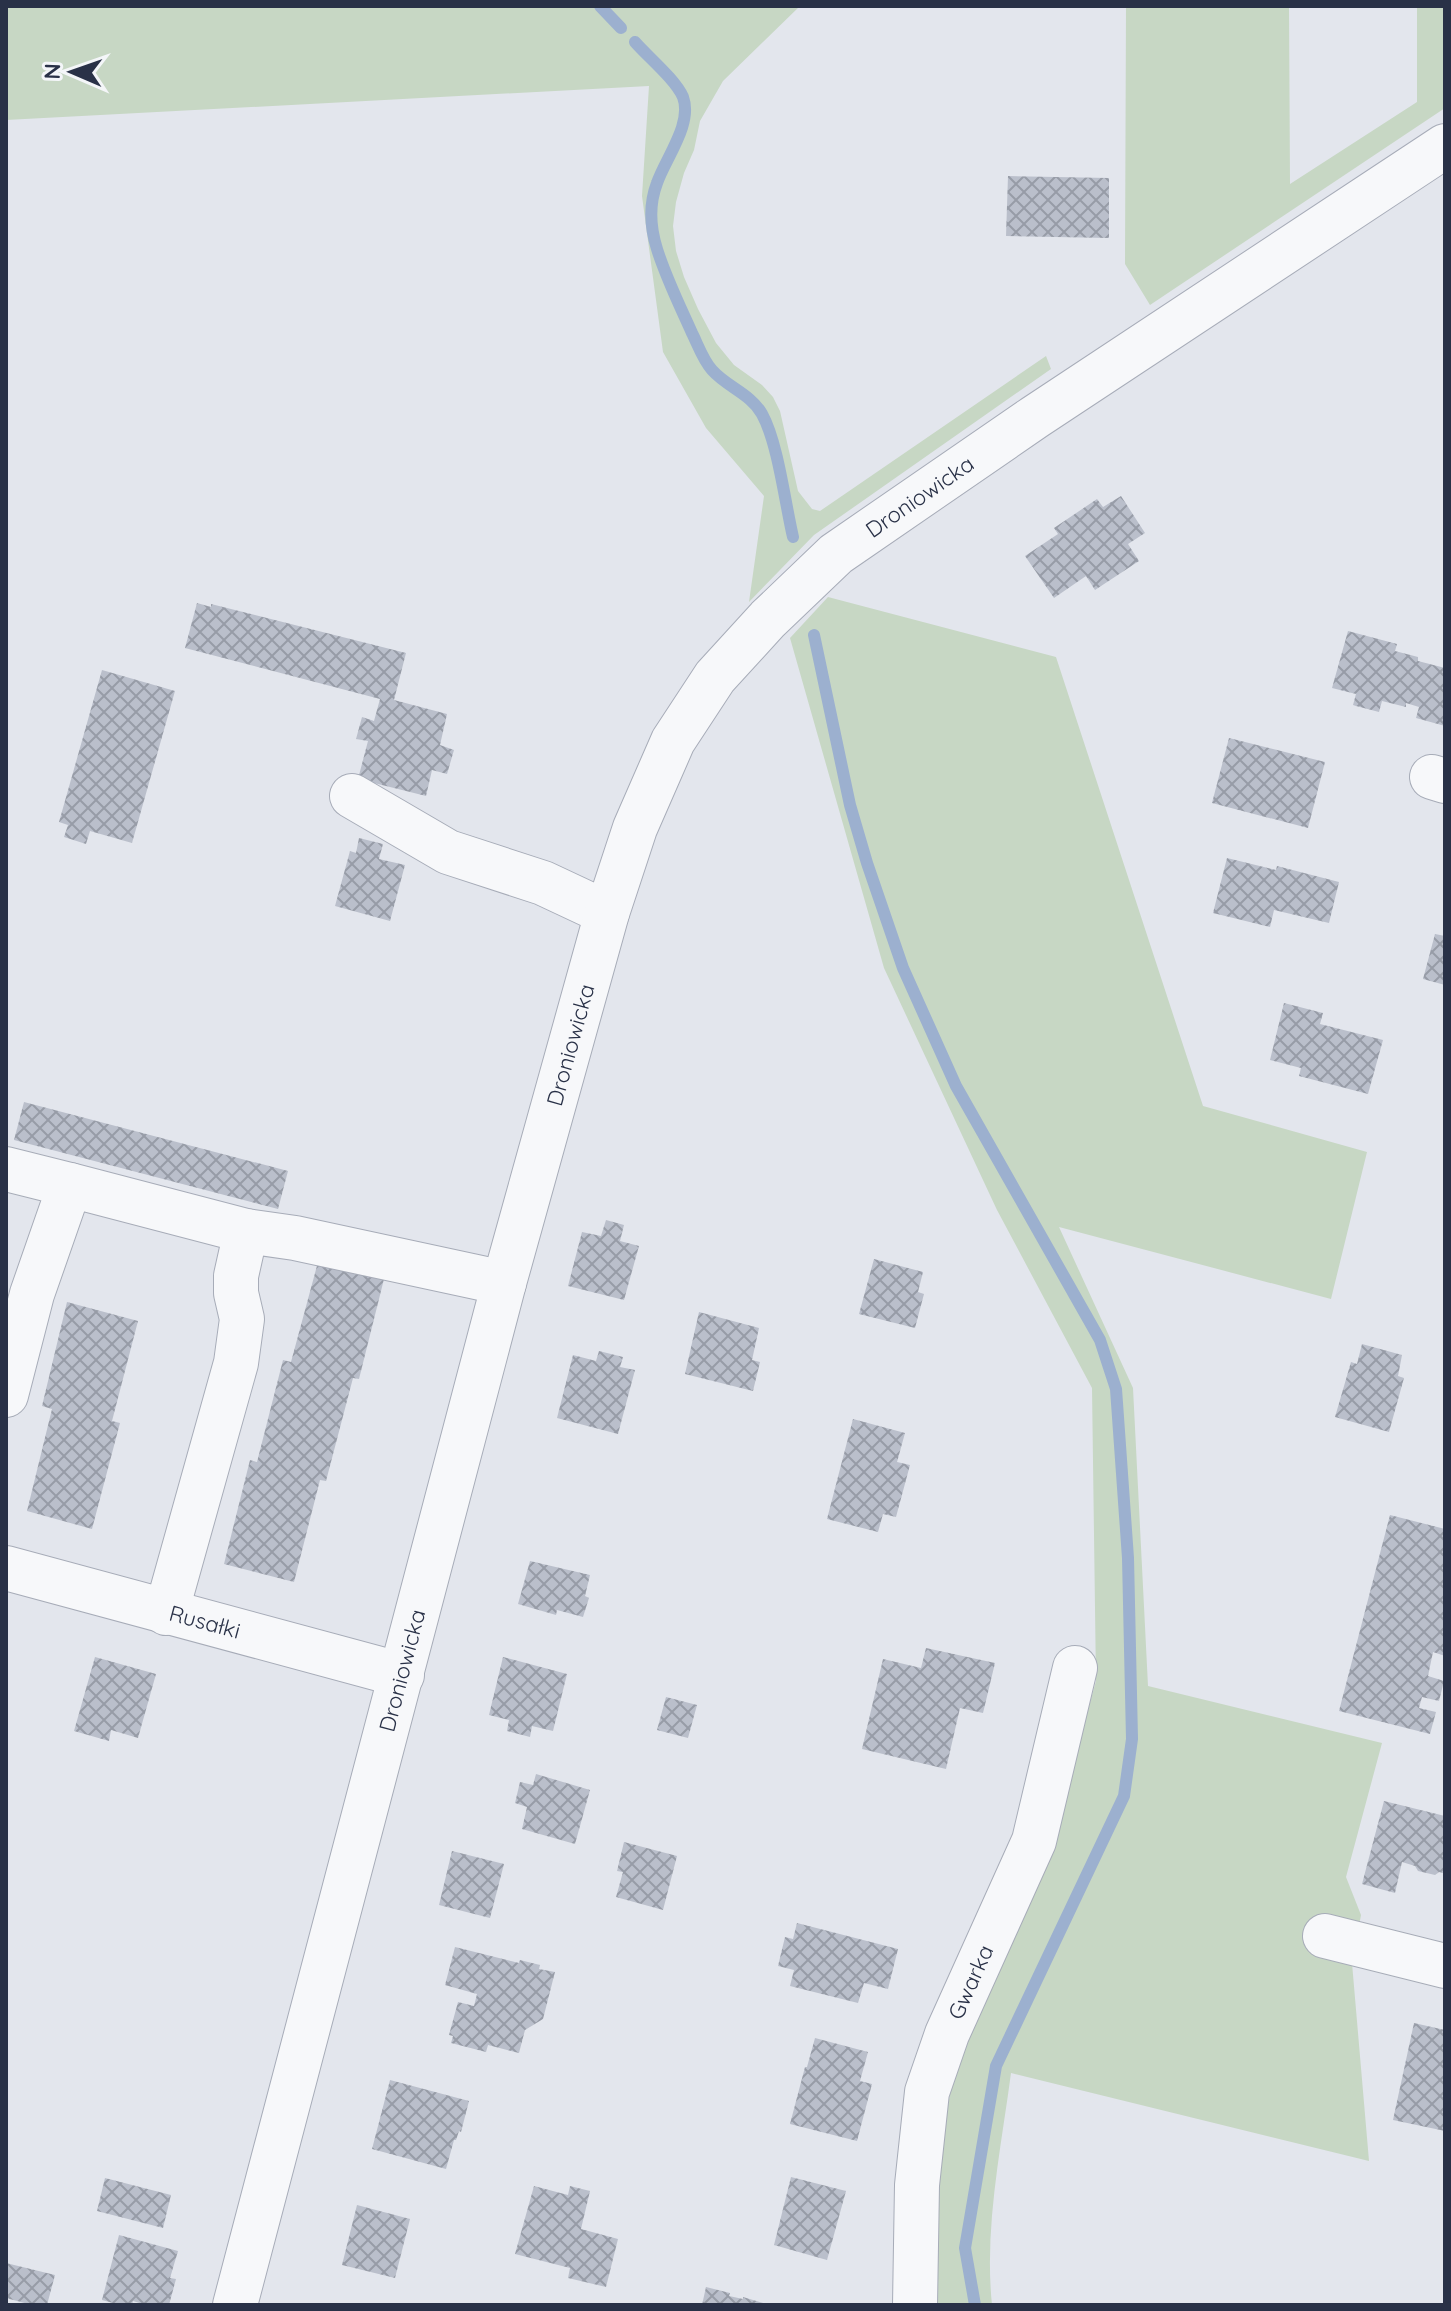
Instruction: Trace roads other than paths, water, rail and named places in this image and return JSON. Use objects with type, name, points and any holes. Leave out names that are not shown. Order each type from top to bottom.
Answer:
[{"type":"street","name":"Droniowicka","points":[[235,2305],[504,1283],[607,913],[635,828],[673,741],[715,677],[768,619],[836,554],[1035,417],[1445,146]]},
{"type":"street","points":[[352,796],[448,852],[543,883],[607,913]]},
{"type":"street","points":[[6,1169],[246,1231],[295,1238],[504,1283]]},
{"type":"street","points":[[6,1395],[32,1294],[70,1185]]},
{"type":"street","points":[[166,1613],[238,1355],[242,1319],[236,1276],[246,1231]]},
{"type":"street","name":"Rusałki","points":[[6,1568],[402,1675]]},
{"type":"street","name":"Gwarka","points":[[915,2305],[918,2171],[927,2092],[947,2034],[1034,1841],[1075,1668]]},
{"type":"street","points":[[1325,1936],[1445,1966]]},
{"type":"waterway","points":[[600,6],[621,28]]},
{"type":"waterway","points":[[635,42],[674,83],[685,107],[677,141],[654,191],[652,224],[657,249],[673,292],[706,362],[718,376],[752,401],[768,426],[793,537]]},
{"type":"waterway","points":[[814,635],[850,805],[903,968],[956,1086],[1100,1340],[1116,1389],[1128,1558],[1132,1739],[1124,1796],[996,2066],[965,2248],[975,2305]]}]
